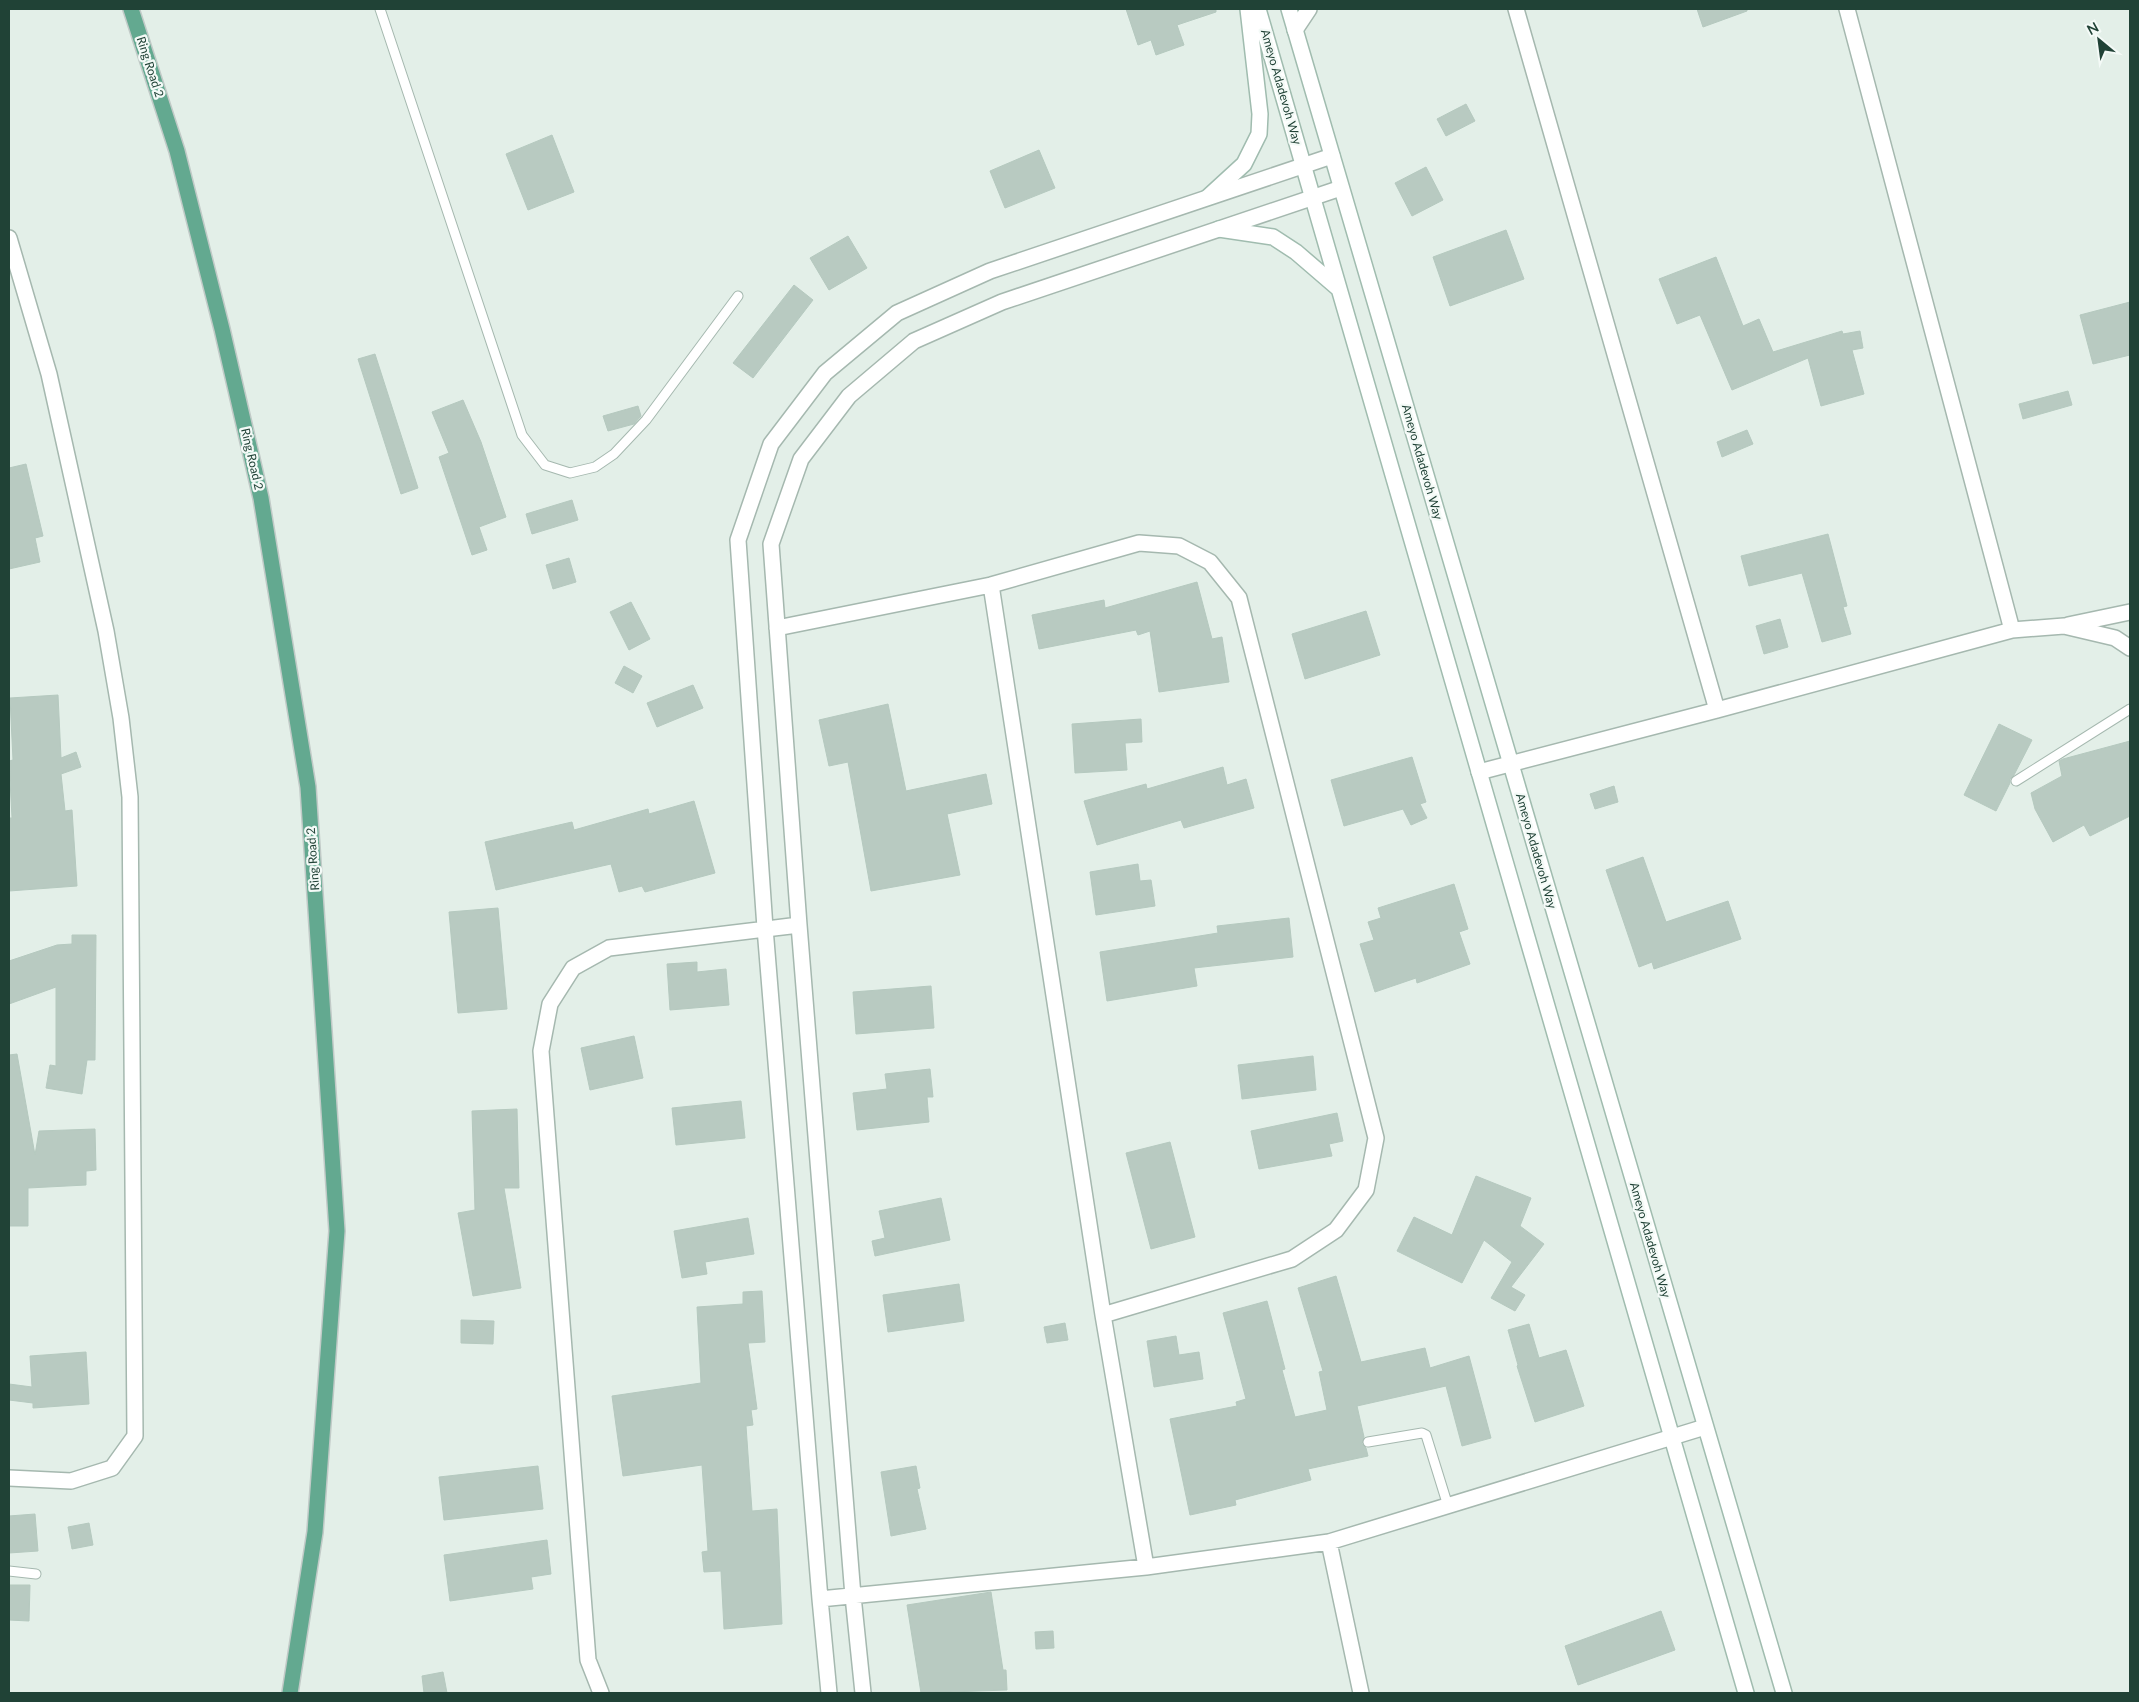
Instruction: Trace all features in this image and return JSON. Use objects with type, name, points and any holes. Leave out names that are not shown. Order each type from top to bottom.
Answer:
[{"type":"main road","name":"Ring Road 2","points":[[131,9],[177,151],[222,329],[261,498],[308,787],[337,1231],[315,1532],[290,1693]]},
{"type":"street","points":[[1208,197],[1244,164],[1259,134],[1260,114],[1248,9]]},
{"type":"street","name":"Ameyo Adadevoh Way","points":[[1258,9],[1746,1693]]},
{"type":"street","name":"Ameyo Adadevoh Way","points":[[1289,9],[1784,1693]]},
{"type":"street","points":[[1295,30],[1309,9]]},
{"type":"street","points":[[1516,9],[1717,710]]},
{"type":"street","points":[[1847,9],[2012,630]]},
{"type":"street","points":[[830,1693],[820,1599],[765,928],[738,540],[771,444],[824,373],[897,313],[990,271],[1332,156]]},
{"type":"street","points":[[863,1693],[853,1596],[799,925],[771,544],[802,459],[849,396],[914,341],[993,306],[1341,188]]},
{"type":"street","points":[[1219,229],[1274,237],[1296,252],[1339,289]]},
{"type":"street","points":[[9,238],[49,374],[106,631],[130,797],[135,1436],[112,1468],[71,1481],[9,1478]]},
{"type":"street","points":[[777,628],[991,585],[1139,542],[1179,546],[1210,562],[1239,598],[1376,1138],[1366,1190],[1336,1230],[1292,1259],[1103,1315]]},
{"type":"street","points":[[991,585],[1103,1315],[1146,1567]]},
{"type":"street","points":[[1479,772],[2012,630],[2064,626],[2130,612]]},
{"type":"street","points":[[2064,626],[2115,638],[2130,648]]},
{"type":"street","points":[[602,1693],[588,1660],[541,1050],[550,1004],[573,968],[609,948],[799,925]]},
{"type":"street","points":[[820,1599],[1146,1567],[1329,1542],[1705,1427]]},
{"type":"street","points":[[1329,1542],[1361,1693]]},
{"type":"lane","points":[[380,9],[522,434],[545,465],[570,473],[595,467],[614,454],[646,420],[738,296]]},
{"type":"lane","points":[[2016,781],[2130,709]]},
{"type":"lane","points":[[1368,1442],[1422,1433],[1426,1435],[1448,1506]]},
{"type":"lane","points":[[9,1571],[36,1574]]},
{"type":"building","points":[[1126,9],[1216,9],[1216,12],[1177,25],[1184,45],[1156,55],[1151,40],[1138,45]]},
{"type":"building","points":[[1697,9],[1747,9],[1747,11],[1703,27]]},
{"type":"building","points":[[1466,104],[1475,121],[1446,136],[1437,119]]},
{"type":"building","points":[[552,135],[574,192],[528,210],[506,154]]},
{"type":"building","points":[[1039,150],[1055,188],[1005,208],[990,171]]},
{"type":"building","points":[[1426,167],[1443,200],[1412,216],[1395,183]]},
{"type":"building","points":[[1506,230],[1524,279],[1450,306],[1433,257]]},
{"type":"building","points":[[848,236],[867,268],[829,290],[810,258]]},
{"type":"building","points":[[1716,257],[1743,326],[1759,319],[1773,352],[1842,331],[1843,334],[1860,331],[1863,348],[1852,350],[1864,394],[1821,406],[1808,358],[1732,390],[1700,315],[1677,324],[1659,279]]},
{"type":"building","points":[[794,285],[813,300],[753,378],[733,363]]},
{"type":"building","points":[[2130,302],[2130,355],[2093,364],[2080,315]]},
{"type":"building","points":[[375,354],[418,488],[401,494],[358,359]]},
{"type":"building","points":[[2068,391],[2072,405],[2023,419],[2019,404]]},
{"type":"building","points":[[463,400],[481,442],[506,517],[479,527],[487,550],[472,555],[439,457],[449,453],[432,412]]},
{"type":"building","points":[[638,406],[641,416],[634,424],[608,431],[603,416]]},
{"type":"building","points":[[1747,430],[1753,444],[1722,457],[1717,442]]},
{"type":"building","points":[[26,464],[43,536],[35,538],[40,562],[9,569],[9,468]]},
{"type":"building","points":[[572,500],[578,520],[532,534],[526,514]]},
{"type":"building","points":[[1828,534],[1847,606],[1843,607],[1851,634],[1822,642],[1802,573],[1749,586],[1741,556]]},
{"type":"building","points":[[569,558],[576,582],[553,589],[546,565]]},
{"type":"building","points":[[1197,582],[1212,639],[1222,637],[1229,682],[1159,692],[1150,631],[1138,635],[1136,630],[1039,649],[1032,615],[1104,600],[1105,608]]},
{"type":"building","points":[[631,602],[650,639],[629,650],[610,612]]},
{"type":"building","points":[[1366,611],[1380,655],[1305,679],[1292,634]]},
{"type":"building","points":[[1780,619],[1788,647],[1764,654],[1756,626]]},
{"type":"building","points":[[624,666],[642,676],[633,693],[615,683]]},
{"type":"building","points":[[693,685],[703,708],[657,727],[647,703]]},
{"type":"building","points":[[58,695],[61,758],[76,752],[81,767],[61,774],[65,811],[72,810],[77,886],[9,891],[9,818],[12,818],[9,761],[13,760],[10,698]]},
{"type":"building","points":[[888,704],[906,791],[986,774],[992,804],[947,814],[960,875],[871,891],[848,762],[829,766],[819,720]]},
{"type":"building","points":[[1141,719],[1142,742],[1125,743],[1127,770],[1075,773],[1072,724]]},
{"type":"building","points":[[1999,724],[2032,740],[2014,775],[2010,779],[2010,783],[1996,811],[1964,795]]},
{"type":"building","points":[[2130,741],[2130,816],[2090,836],[2084,825],[2053,842],[2035,809],[2031,793],[2062,776],[2059,761]]},
{"type":"building","points":[[1412,757],[1426,802],[1420,804],[1427,818],[1411,825],[1403,809],[1344,826],[1331,780]]},
{"type":"building","points":[[1223,767],[1227,785],[1246,779],[1254,808],[1184,828],[1181,820],[1097,845],[1084,801],[1146,784],[1147,789]]},
{"type":"building","points":[[1614,786],[1618,802],[1595,809],[1590,794]]},
{"type":"building","points":[[694,801],[715,873],[645,892],[642,886],[619,892],[611,864],[496,890],[485,842],[572,822],[574,830],[648,809],[649,814]]},
{"type":"building","points":[[1643,857],[1666,922],[1728,901],[1741,939],[1654,969],[1652,962],[1639,967],[1606,870]]},
{"type":"building","points":[[1138,864],[1140,881],[1151,880],[1155,906],[1096,915],[1090,872]]},
{"type":"building","points":[[1454,884],[1468,929],[1459,932],[1470,964],[1417,983],[1416,978],[1375,992],[1360,944],[1374,940],[1368,922],[1381,918],[1378,908]]},
{"type":"building","points":[[498,908],[507,1009],[458,1013],[449,912]]},
{"type":"building","points":[[1289,918],[1293,957],[1194,968],[1197,986],[1107,1001],[1100,952],[1218,933],[1217,926]]},
{"type":"building","points":[[72,935],[96,935],[95,1060],[87,1060],[82,1094],[46,1088],[50,1065],[56,1066],[56,987],[9,1004],[9,961],[57,945],[72,944]]},
{"type":"building","points":[[697,962],[697,972],[726,969],[729,1005],[670,1010],[667,964]]},
{"type":"building","points":[[931,986],[934,1028],[856,1034],[853,992]]},
{"type":"building","points":[[634,1036],[643,1078],[590,1090],[581,1048]]},
{"type":"building","points":[[17,1054],[35,1155],[39,1131],[95,1129],[96,1170],[86,1171],[86,1185],[28,1188],[28,1226],[9,1226],[9,1055]]},
{"type":"building","points":[[1313,1056],[1316,1090],[1242,1099],[1238,1065]]},
{"type":"building","points":[[930,1069],[933,1097],[927,1097],[929,1122],[857,1130],[853,1093],[887,1089],[885,1074]]},
{"type":"building","points":[[741,1101],[745,1138],[676,1145],[672,1108]]},
{"type":"building","points":[[517,1109],[519,1188],[504,1188],[521,1288],[473,1296],[458,1213],[475,1210],[472,1111]]},
{"type":"building","points":[[1337,1113],[1343,1141],[1329,1144],[1332,1156],[1259,1169],[1251,1131]]},
{"type":"building","points":[[1170,1142],[1195,1237],[1151,1249],[1126,1153]]},
{"type":"building","points":[[1476,1176],[1531,1198],[1520,1226],[1544,1244],[1511,1287],[1525,1295],[1515,1311],[1491,1298],[1512,1262],[1484,1240],[1462,1283],[1397,1251],[1414,1217],[1452,1235]]},
{"type":"building","points":[[941,1198],[950,1240],[875,1256],[872,1241],[885,1238],[879,1211]]},
{"type":"building","points":[[748,1218],[754,1254],[705,1262],[707,1274],[682,1278],[674,1231]]},
{"type":"building","points":[[1336,1276],[1361,1362],[1425,1348],[1430,1368],[1469,1356],[1491,1438],[1462,1446],[1446,1386],[1357,1406],[1364,1437],[1362,1444],[1366,1448],[1368,1456],[1308,1469],[1311,1480],[1235,1500],[1236,1505],[1190,1515],[1170,1419],[1237,1406],[1236,1402],[1246,1399],[1223,1313],[1267,1301],[1285,1369],[1282,1370],[1295,1417],[1327,1410],[1319,1372],[1323,1371],[1298,1288]]},
{"type":"building","points":[[959,1284],[964,1321],[888,1332],[883,1295]]},
{"type":"building","points":[[762,1291],[765,1342],[748,1343],[757,1409],[751,1410],[753,1425],[746,1426],[752,1511],[777,1509],[782,1624],[724,1629],[721,1571],[704,1572],[702,1552],[708,1551],[702,1465],[623,1476],[612,1396],[701,1383],[697,1307],[743,1304],[743,1292]]},
{"type":"building","points":[[461,1320],[494,1321],[493,1344],[461,1343]]},
{"type":"building","points":[[1065,1323],[1068,1340],[1047,1343],[1044,1327]]},
{"type":"building","points":[[1529,1324],[1539,1358],[1566,1350],[1584,1406],[1535,1422],[1517,1366],[1508,1330]]},
{"type":"building","points":[[1176,1336],[1179,1355],[1199,1352],[1203,1379],[1154,1387],[1147,1341]]},
{"type":"building","points":[[86,1352],[89,1404],[33,1408],[33,1403],[9,1400],[9,1384],[32,1387],[30,1356]]},
{"type":"building","points":[[538,1466],[543,1509],[444,1520],[439,1477]]},
{"type":"building","points":[[916,1466],[920,1488],[917,1489],[926,1529],[891,1536],[881,1472]]},
{"type":"building","points":[[35,1514],[38,1551],[9,1553],[9,1516]]},
{"type":"building","points":[[89,1523],[93,1545],[72,1549],[68,1527]]},
{"type":"building","points":[[547,1540],[551,1574],[531,1577],[533,1589],[450,1601],[444,1555]]},
{"type":"building","points":[[9,1585],[30,1585],[29,1621],[9,1620]]},
{"type":"building","points":[[991,1592],[1003,1670],[1006,1670],[1007,1690],[921,1693],[907,1605]]},
{"type":"building","points":[[1661,1611],[1675,1650],[1578,1685],[1565,1646]]},
{"type":"building","points":[[1053,1631],[1054,1648],[1036,1649],[1035,1632]]},
{"type":"building","points":[[443,1672],[447,1693],[424,1693],[422,1676]]}]
